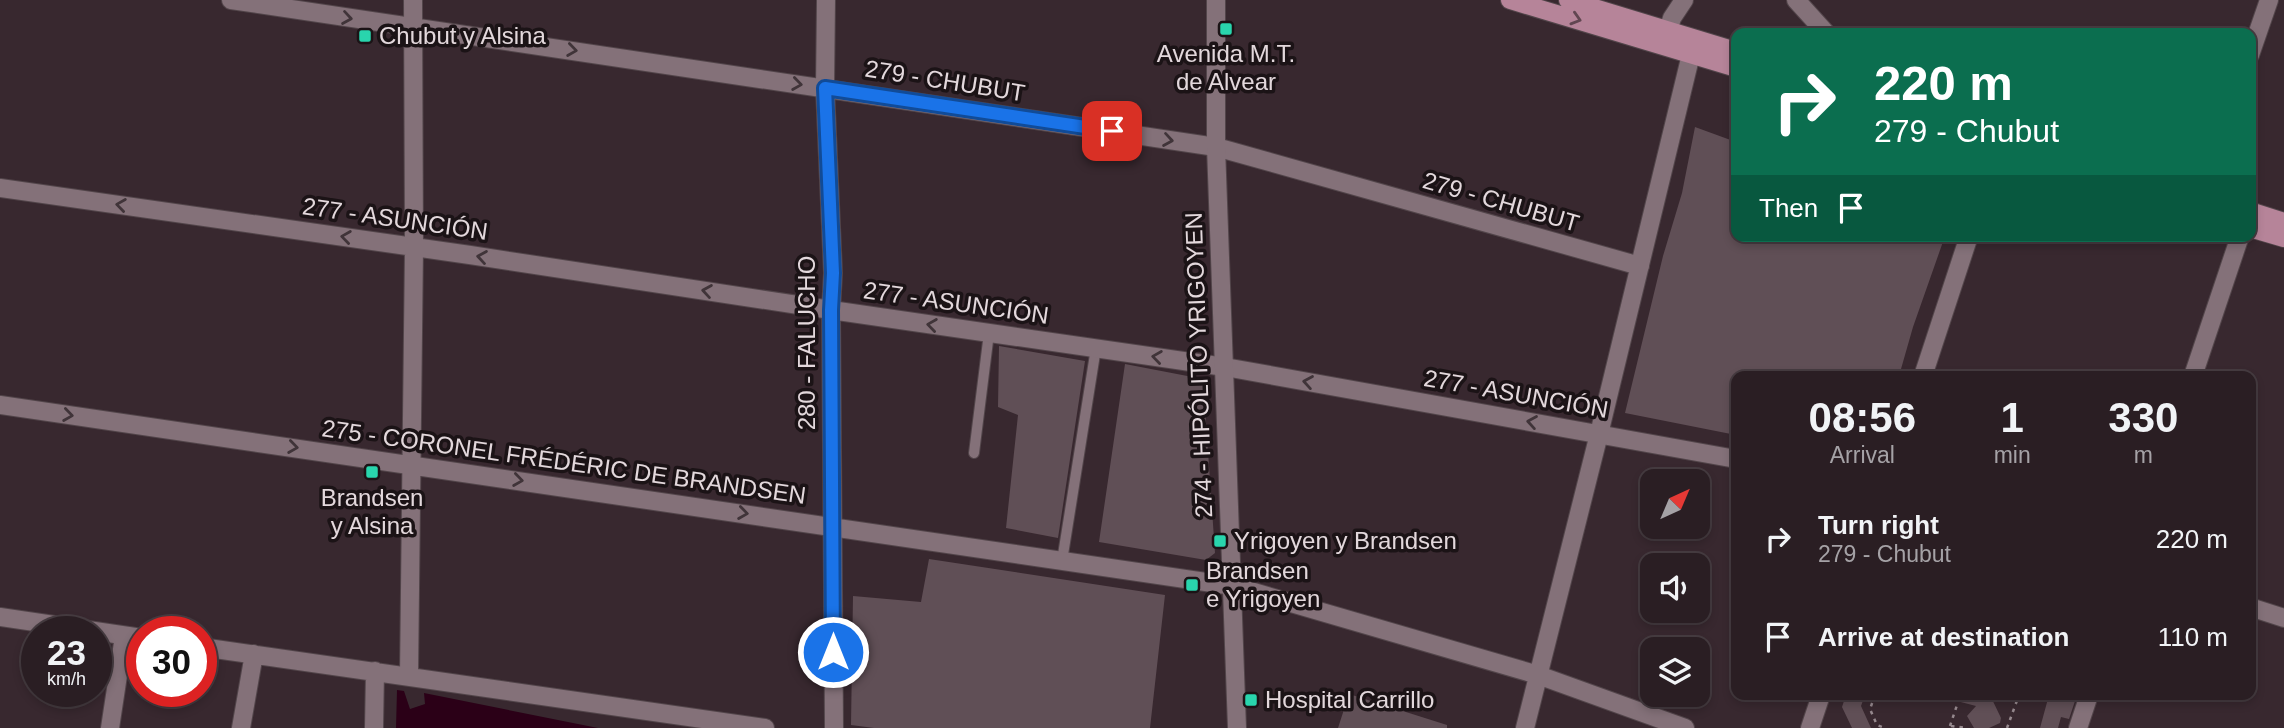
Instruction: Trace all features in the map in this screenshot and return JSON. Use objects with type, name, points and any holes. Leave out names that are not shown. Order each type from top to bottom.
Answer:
[{"type":"main road","points":[[1510,0],[1693,46],[1731,50]]},
{"type":"main road","points":[[1568,0],[1666,38]]},
{"type":"main road","points":[[1693,46],[1731,65]]},
{"type":"main road","points":[[2256,213],[2284,222]]},
{"type":"main road","points":[[2256,230],[2284,238]]},
{"type":"street","name":"279 - CHUBUT","points":[[231,0],[1216,147],[1640,266]]},
{"type":"street","points":[[409,676],[414,247],[413,0]]},
{"type":"street","name":"280 - FALUCHO","points":[[826,0],[825,88],[833,273],[834,728]]},
{"type":"street","name":"274 - HIPÓLITO YRIGOYEN","points":[[1216,0],[1216,147],[1237,728]]},
{"type":"street","points":[[1666,38],[1672,18],[1684,0]]},
{"type":"street","points":[[1796,0],[1821,28]]},
{"type":"street","points":[[2256,38],[2269,0]]},
{"type":"street","points":[[1525,728],[1693,46]]},
{"type":"street","name":"277 - ASUNCIÓN","points":[[0,188],[1225,367],[1731,459]]},
{"type":"street","points":[[1925,371],[1967,242]]},
{"type":"street","points":[[2195,371],[2238,242]]},
{"type":"street","name":"275 - CORONEL FRÉDÉRIC DE BRANDSEN","points":[[0,405],[1233,586],[1538,676],[1685,728]]},
{"type":"street","points":[[2256,609],[2284,618]]},
{"type":"street","points":[[0,623],[0,617],[126,636]]},
{"type":"street","points":[[217,649],[409,676],[678,722],[765,728]]},
{"type":"street","points":[[241,728],[254,654]]},
{"type":"street","points":[[110,728],[126,665]]},
{"type":"street","points":[[374,728],[375,671]]},
{"type":"street","points":[[1810,728],[1819,700]]},
{"type":"street","points":[[2078,728],[2087,700]]},
{"type":"lane","points":[[974,453],[989,333]]},
{"type":"lane","points":[[1062,561],[1096,348]]},
{"type":"path","points":[[1873,700],[1870,709],[1877,725],[1885,728]]},
{"type":"path","points":[[2007,728],[2017,700]]},
{"type":"path","points":[[1958,702],[1950,727],[1967,728]]},
{"type":"shaded area","points":[[397,690],[404,691],[410,709],[425,704],[424,693],[598,728],[396,728]]},
{"type":"building","points":[[1695,127],[1731,140],[1731,242],[1943,242],[1900,371],[1731,371],[1731,434],[1625,413],[1663,256],[1682,193]]},
{"type":"building","points":[[999,346],[1085,361],[1058,538],[1006,528],[1018,415],[998,407]]},
{"type":"building","points":[[1125,364],[1203,379],[1215,553],[1206,560],[1099,542]]},
{"type":"building","points":[[929,559],[1165,595],[1150,728],[874,728],[851,725],[853,596],[921,602]]},
{"type":"building","points":[[1349,694],[1447,725],[1447,728],[1338,728]]},
{"type":"building","points":[[1844,700],[1863,700],[1861,706],[1871,728],[1852,728],[1842,707]]},
{"type":"building","points":[[1953,700],[1992,700],[2001,718],[2000,723],[1989,728],[1974,728],[1967,716],[1976,706]]},
{"type":"building","points":[[2048,700],[2075,700],[2069,719],[2061,717],[2058,728],[2040,728]]},
{"type":"place","name":"Avenida M.T. de Alvear","points":[[1226,29]]},
{"type":"place","name":"Chubut y Alsina","points":[[365,36]]},
{"type":"place","name":"Brandsen y Alsina","points":[[372,472]]},
{"type":"place","name":"Yrigoyen y Brandsen","points":[[1220,541]]},
{"type":"place","name":"Brandsen e Yrigoyen","points":[[1192,585]]},
{"type":"place","name":"Hospital Carrillo","points":[[1251,700]]},
{"type":"route","points":[[833,652],[833,273],[825,88],[1112,131]]}]
